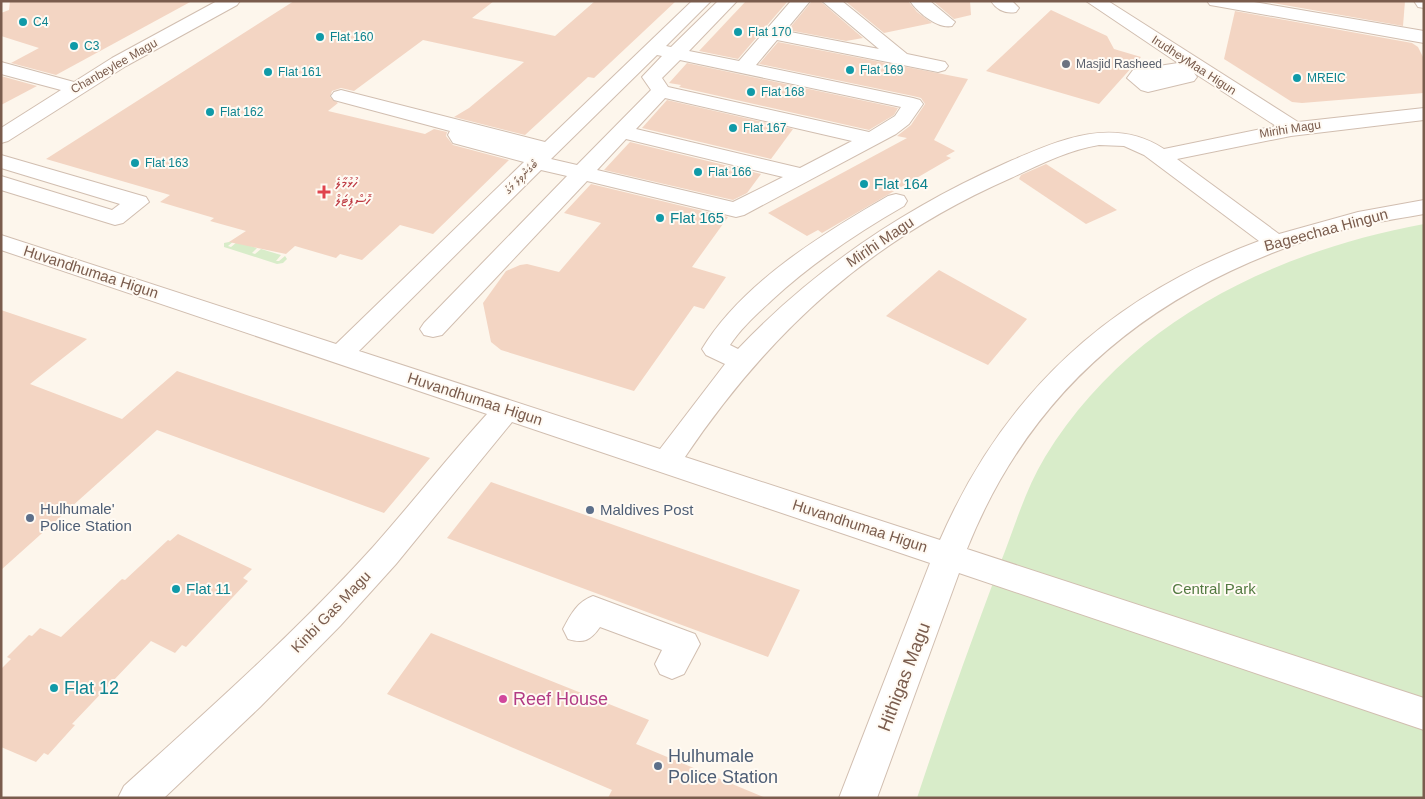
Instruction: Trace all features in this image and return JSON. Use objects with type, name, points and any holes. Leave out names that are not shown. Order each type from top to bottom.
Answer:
[{"type":"street","name":"Chanbeylee Magu","points":[[1,137],[75,88],[166,35],[231,1]]},
{"type":"street","name":"ބޯގަންވިލާ މަގު","points":[[341,354],[541,157],[664,52],[702,1]]},
{"type":"street","points":[[728,1],[664,52],[652,77],[661,91],[872,139]]},
{"type":"street","points":[[744,68],[802,1]]},
{"type":"street","points":[[831,1],[902,59]]},
{"type":"street","points":[[919,1],[946,22]]},
{"type":"street","name":"IrudheyMaa Higun","points":[[1095,1],[1130,24],[1189,68],[1293,128]]},
{"type":"street","points":[[1129,1],[1123,11],[1130,24]]},
{"type":"street","points":[[1216,1],[1424,37]]},
{"type":"street","points":[[773,34],[938,66]]},
{"type":"street","points":[[341,96],[462,128],[458,135],[460,139],[541,157],[582,173],[736,210],[872,139],[902,120],[913,104],[664,52]]},
{"type":"street","points":[[1,68],[75,88]]},
{"type":"street","points":[[433,330],[661,91]]},
{"type":"street","name":"Mirihi Magu","points":[[1159,157],[1206,145],[1293,128],[1335,122],[1424,114]]},
{"type":"street","points":[[622,132],[803,174]]},
{"type":"street","name":"Mirihi Magu","points":[[666,462],[695,420],[742,361],[802,301],[840,270],[894,232],[957,194],[1039,157],[1087,140],[1110,138],[1135,142],[1159,157],[1274,241]]},
{"type":"street","points":[[1,161],[138,202],[114,218],[1,183],[6,171],[1,170]]},
{"type":"street","points":[[61,202],[85,186]]},
{"type":"street","points":[[742,361],[715,349],[728,326],[811,254],[860,221],[896,201]]},
{"type":"street","name":"Bageechaa Hingun","points":[[949,556],[968,512],[992,466],[1019,426],[1049,389],[1080,357],[1113,328],[1164,294],[1224,262],[1274,241],[1350,220],[1424,207]]},
{"type":"street","name":"Huvandhumaa Higun","points":[[1,242],[1424,714]]},
{"type":"street","name":"Kinbi Gas Magu","points":[[137,798],[248,696],[328,616],[385,555],[463,458],[507,409]]},
{"type":"street","name":"Hithigas Magu","points":[[858,798],[949,556]]},
{"type":"street","points":[[580,629],[593,610],[682,644],[672,664]]},
{"type":"green space","name":"Central Park","points":[[1424,224],[1424,798],[917,798],[968,651],[1026,496],[1045,457],[1079,409],[1118,368],[1161,331],[1209,300],[1259,274],[1313,253],[1368,237]]},
{"type":"green space","points":[[234,241],[228,246],[231,247],[237,242],[257,248],[252,253],[255,254],[261,249],[281,255],[276,261],[285,256],[287,259],[283,263],[277,264],[224,247],[224,243]]},
{"type":"building","points":[[10,1],[192,1],[56,75],[11,63],[39,48],[1,36],[1,13],[9,10]]},
{"type":"building","points":[[294,1],[494,1],[472,18],[555,36],[595,1],[676,1],[594,78],[588,77],[525,135],[454,117],[469,108],[524,62],[423,40],[354,91],[341,88],[332,91],[330,97],[338,103],[328,111],[425,134],[434,129],[447,132],[446,136],[453,145],[509,160],[433,234],[400,225],[362,260],[340,254],[336,258],[295,246],[286,254],[229,242],[246,231],[210,221],[214,218],[160,202],[170,195],[46,159]]},
{"type":"building","name":"Flat 170","points":[[746,1],[788,1],[738,59],[699,51]]},
{"type":"building","points":[[812,1],[820,1],[863,38],[846,41],[788,30]]},
{"type":"building","points":[[845,1],[908,1],[917,12],[932,23],[884,33]]},
{"type":"building","points":[[933,1],[970,1],[971,15],[954,19]]},
{"type":"building","points":[[1261,1],[1405,1],[1403,26]]},
{"type":"building","name":"Masjid Rasheed","points":[[1051,10],[1107,36],[1114,49],[1141,57],[1099,104],[986,71]]},
{"type":"building","points":[[1235,11],[1412,43],[1418,47],[1424,59],[1424,93],[1302,103],[1292,102],[1224,59]]},
{"type":"building","points":[[778,42],[968,79],[934,140],[955,151],[946,156],[951,158],[822,233],[818,230],[807,236],[768,213],[907,138],[897,136],[911,125],[925,104],[921,98],[913,96],[759,64]]},
{"type":"building","name":"Flat 168","points":[[687,63],[898,108],[894,115],[869,130],[679,87],[681,85],[669,83]]},
{"type":"building","points":[[1,76],[37,86],[1,105]]},
{"type":"building","name":"Flat 167","points":[[667,100],[793,129],[771,159],[642,128]]},
{"type":"building","name":"Flat 166","points":[[630,142],[761,174],[747,193],[733,200],[604,170]]},
{"type":"building","points":[[1046,164],[1117,210],[1086,224],[1019,179],[1021,175]]},
{"type":"building","points":[[591,184],[728,217],[692,267],[726,277],[704,309],[694,306],[634,391],[501,350],[491,342],[483,303],[506,271],[527,264],[559,272],[601,223],[564,213]]},
{"type":"building","points":[[939,270],[1027,319],[988,365],[886,316]]},
{"type":"building","points":[[1,310],[87,339],[30,384],[122,419],[177,371],[430,458],[384,513],[157,430],[1,570]]},
{"type":"building","points":[[491,482],[800,590],[768,657],[447,538]]},
{"type":"building","points":[[178,534],[252,569],[243,578],[248,581],[186,647],[182,645],[175,653],[151,641],[72,724],[75,725],[48,755],[44,753],[36,762],[1,747],[1,669],[11,659],[7,657],[29,635],[32,636],[40,628],[61,637],[122,579],[125,580],[168,540],[170,541]]},
{"type":"building","points":[[431,633],[649,720],[636,744],[766,798],[608,798],[612,790],[387,694]]},
{"type":"place","name":"C4","points":[[23,22]]},
{"type":"place","name":"Flat 170","points":[[738,32]]},
{"type":"place","name":"Flat 160","points":[[320,37]]},
{"type":"place","name":"C3","points":[[74,46]]},
{"type":"place","name":"Masjid Rasheed","points":[[1066,64]]},
{"type":"place","name":"Flat 169","points":[[850,70]]},
{"type":"place","name":"Flat 161","points":[[268,72]]},
{"type":"place","name":"MREIC","points":[[1297,78]]},
{"type":"place","name":"Flat 168","points":[[751,92]]},
{"type":"place","name":"Flat 162","points":[[210,112]]},
{"type":"place","name":"Flat 167","points":[[733,128]]},
{"type":"place","name":"Flat 163","points":[[135,163]]},
{"type":"place","name":"Flat 166","points":[[698,172]]},
{"type":"place","name":"Flat 164","points":[[864,184]]},
{"type":"place","name":"ހުޅުމާލެ ހޮސްޕިޓަލް","points":[[324,192]]},
{"type":"place","name":"Flat 165","points":[[660,218]]},
{"type":"place","name":"Maldives Post","points":[[590,510]]},
{"type":"place","name":"Hulhumale' Police Station","points":[[30,518]]},
{"type":"place","name":"Flat 11","points":[[176,589]]},
{"type":"place","name":"Flat 12","points":[[54,688]]},
{"type":"place","name":"Reef House","points":[[503,699]]},
{"type":"place","name":"Hulhumale Police Station","points":[[658,766]]}]
